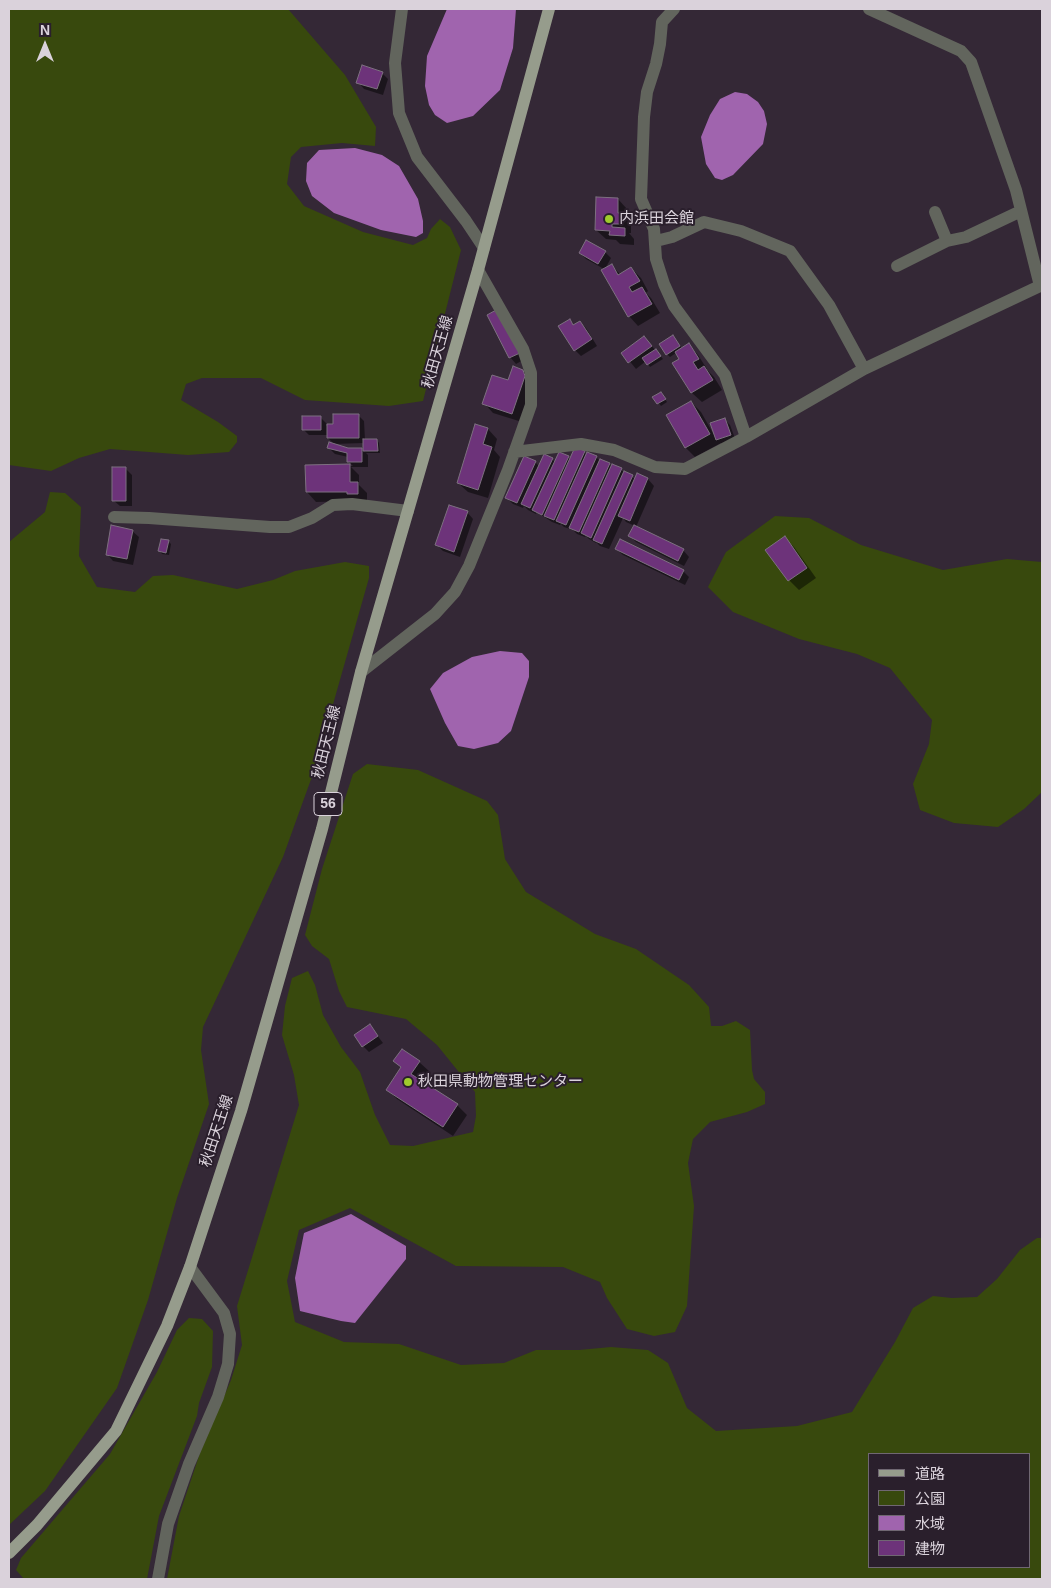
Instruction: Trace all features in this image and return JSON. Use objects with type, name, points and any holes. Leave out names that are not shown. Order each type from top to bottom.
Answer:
[{"type":"main road","name":"秋田天王線","points":[[9,1554],[37,1525],[116,1431],[167,1326],[190,1267],[241,1111],[322,829],[361,672],[478,270],[549,9]]},
{"type":"street","points":[[402,9],[395,63],[399,113],[417,157],[466,221],[484,248]]},
{"type":"street","points":[[674,9],[662,22],[656,64],[647,92],[640,199],[654,229],[656,259],[664,284],[674,306],[725,374],[746,437]]},
{"type":"street","points":[[514,452],[581,444],[614,450],[655,467],[685,469],[746,437],[864,369],[1041,285],[1016,190],[971,62],[961,51],[869,9]]},
{"type":"street","points":[[897,266],[947,241],[966,237],[1021,211]]},
{"type":"street","points":[[934,212],[947,241]]},
{"type":"street","points":[[656,241],[672,237],[704,222],[741,231],[790,251],[829,304],[864,369]]},
{"type":"street","points":[[361,672],[436,614],[455,592],[469,566],[531,405],[531,373],[523,349],[478,270]]},
{"type":"street","points":[[114,517],[150,518],[270,528],[289,526],[312,518],[333,505],[352,504],[408,511]]},
{"type":"street","points":[[158,1579],[168,1524],[189,1464],[218,1397],[228,1364],[230,1334],[224,1313],[190,1267]]},
{"type":"green space","points":[[9,9],[288,9],[345,75],[376,127],[375,146],[342,143],[301,147],[291,157],[287,184],[304,206],[363,232],[413,245],[427,238],[431,229],[440,219],[450,227],[461,250],[423,401],[389,406],[305,400],[261,378],[202,378],[186,384],[181,400],[218,422],[237,436],[237,442],[229,452],[188,455],[110,449],[79,458],[51,471],[9,465]]},
{"type":"green space","points":[[50,492],[65,493],[81,507],[79,556],[97,587],[135,592],[153,576],[173,575],[237,589],[273,580],[295,571],[345,562],[369,566],[369,578],[314,771],[283,857],[203,1027],[201,1050],[209,1104],[177,1198],[148,1300],[117,1388],[45,1491],[9,1525],[9,542],[45,512]]},
{"type":"green space","points":[[775,516],[809,518],[861,545],[943,570],[1007,559],[1042,562],[1042,792],[1024,809],[998,827],[954,823],[920,810],[913,784],[929,744],[932,720],[890,668],[857,654],[799,639],[733,612],[708,587],[726,552]]},
{"type":"green space","points":[[367,764],[418,770],[487,801],[498,815],[505,859],[526,892],[595,934],[636,949],[689,985],[709,1007],[711,1026],[722,1026],[736,1021],[750,1030],[752,1070],[754,1079],[765,1092],[765,1104],[747,1112],[710,1122],[693,1139],[688,1163],[694,1206],[687,1306],[675,1332],[654,1336],[627,1329],[607,1298],[600,1282],[563,1267],[456,1266],[350,1208],[299,1230],[287,1281],[295,1322],[344,1342],[399,1344],[461,1365],[504,1363],[536,1350],[579,1350],[611,1347],[648,1350],[668,1363],[687,1408],[716,1431],[797,1426],[852,1412],[895,1342],[913,1308],[933,1296],[952,1298],[977,1297],[997,1279],[1020,1250],[1037,1238],[1042,1238],[1042,1579],[167,1579],[179,1516],[200,1453],[231,1380],[242,1345],[237,1306],[299,1105],[294,1075],[282,1035],[285,1006],[292,978],[308,971],[315,985],[323,1015],[341,1047],[360,1072],[375,1115],[390,1145],[413,1146],[473,1132],[476,1116],[475,1092],[437,1045],[406,1019],[347,1007],[339,991],[329,959],[312,946],[305,935],[322,869],[353,774]]},
{"type":"green space","points":[[189,1318],[202,1319],[213,1331],[212,1367],[199,1403],[197,1416],[159,1516],[147,1579],[24,1579],[16,1570],[21,1558],[110,1454],[157,1372],[177,1330]]},
{"type":"water","points":[[447,9],[516,9],[513,48],[500,90],[473,116],[447,123],[435,115],[429,105],[425,86],[427,56]]},
{"type":"water","points":[[735,92],[747,94],[758,102],[764,111],[767,124],[763,144],[733,175],[722,180],[715,178],[706,164],[701,137],[710,115],[720,99]]},
{"type":"water","points":[[355,148],[382,155],[399,166],[418,199],[423,221],[423,233],[416,237],[381,230],[334,213],[312,196],[306,181],[307,163],[319,150]]},
{"type":"water","points":[[500,651],[522,653],[529,661],[529,677],[511,731],[498,743],[474,749],[458,746],[445,723],[430,689],[443,673],[472,657]]},
{"type":"water","points":[[351,1214],[406,1246],[406,1259],[355,1323],[300,1311],[295,1278],[304,1233]]},
{"type":"building","points":[[362,65],[383,72],[377,89],[356,83]]},
{"type":"building","name":"内浜田会館","points":[[596,197],[618,198],[618,213],[622,213],[622,224],[612,224],[612,227],[625,228],[625,236],[609,235],[610,231],[595,230]]},
{"type":"building","points":[[586,240],[606,251],[598,264],[579,253]]},
{"type":"building","points":[[612,264],[618,275],[631,267],[640,281],[629,287],[632,292],[642,287],[652,304],[628,317],[601,270]]},
{"type":"building","points":[[498,309],[520,353],[509,358],[487,315]]},
{"type":"building","points":[[570,319],[573,325],[580,321],[592,339],[574,351],[558,326]]},
{"type":"building","points":[[673,335],[680,346],[666,355],[659,344]]},
{"type":"building","points":[[644,336],[652,346],[628,363],[621,353]]},
{"type":"building","points":[[689,343],[699,359],[693,362],[698,370],[704,366],[713,380],[691,393],[672,363],[679,359],[675,352]]},
{"type":"building","points":[[656,349],[661,356],[647,365],[642,358]]},
{"type":"building","points":[[513,366],[523,370],[525,376],[512,414],[482,404],[492,375],[508,380]]},
{"type":"building","points":[[661,392],[666,399],[657,404],[652,397]]},
{"type":"building","points":[[691,401],[710,434],[685,448],[666,415]]},
{"type":"building","points":[[333,414],[359,414],[359,438],[327,438],[327,424],[333,424]]},
{"type":"building","points":[[302,416],[321,416],[321,430],[302,430]]},
{"type":"building","points":[[725,418],[731,435],[716,440],[710,423]]},
{"type":"building","points":[[475,424],[488,428],[483,444],[492,447],[478,490],[457,483]]},
{"type":"building","points":[[363,439],[377,439],[378,451],[363,451]]},
{"type":"building","points":[[329,442],[348,448],[362,448],[362,462],[347,462],[347,453],[327,448]]},
{"type":"building","points":[[575,447],[585,451],[554,520],[544,516]]},
{"type":"building","points":[[559,452],[569,456],[542,515],[532,510]]},
{"type":"building","points":[[587,452],[597,456],[566,525],[556,521]]},
{"type":"building","points":[[544,454],[553,458],[530,508],[521,504]]},
{"type":"building","points":[[524,456],[536,461],[517,503],[505,498]]},
{"type":"building","points":[[600,459],[610,463],[579,532],[569,528]]},
{"type":"building","points":[[350,464],[350,482],[358,482],[358,494],[347,494],[347,492],[306,492],[305,465]]},
{"type":"building","points":[[612,464],[622,468],[591,538],[581,533]]},
{"type":"building","points":[[112,467],[126,467],[126,501],[112,501]]},
{"type":"building","points":[[624,471],[633,475],[602,544],[593,540]]},
{"type":"building","points":[[637,473],[648,478],[630,521],[618,516]]},
{"type":"building","points":[[449,505],[468,511],[454,552],[435,545]]},
{"type":"building","points":[[111,525],[133,530],[127,559],[106,555]]},
{"type":"building","points":[[634,525],[684,549],[678,561],[628,536]]},
{"type":"building","points":[[785,536],[807,568],[788,581],[765,550]]},
{"type":"building","points":[[161,539],[169,540],[166,553],[158,551]]},
{"type":"building","points":[[620,539],[684,570],[679,580],[615,549]]},
{"type":"building","points":[[370,1024],[378,1036],[362,1047],[354,1035]]},
{"type":"building","name":"秋田県動物管理センター","points":[[402,1049],[420,1061],[411,1074],[458,1104],[443,1127],[386,1090],[401,1067],[393,1061]]},
{"type":"place","name":"内浜田会館","points":[[609,219]]},
{"type":"place","name":"秋田県動物管理センター","points":[[408,1082]]}]
